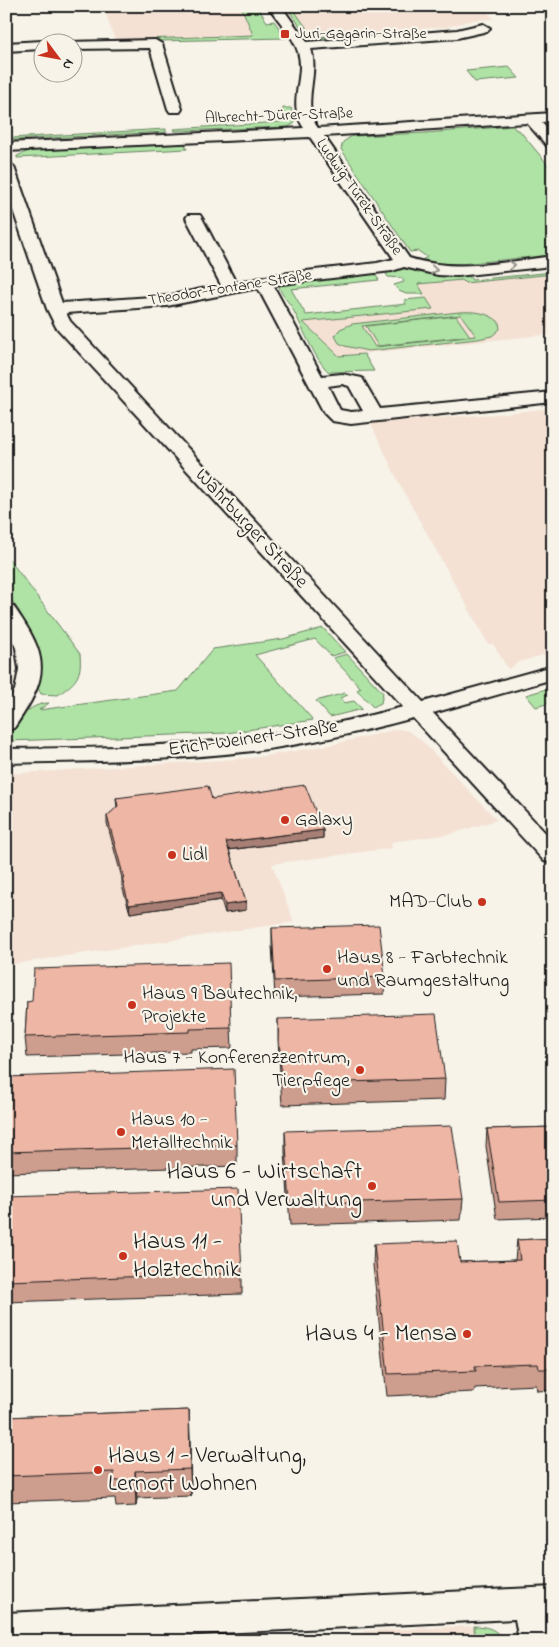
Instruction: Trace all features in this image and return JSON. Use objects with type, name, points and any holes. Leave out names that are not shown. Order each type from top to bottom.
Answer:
[{"type":"street","points":[[274,6],[305,52],[306,70],[301,107],[308,124],[314,132]]},
{"type":"street","points":[[302,46],[457,34],[483,28]]},
{"type":"street","points":[[82,45],[155,44],[175,109]]},
{"type":"street","points":[[6,47],[32,46]]},
{"type":"street","name":"Albrecht-Dürer-Straße","points":[[6,147],[397,129],[553,117]]},
{"type":"street","points":[[531,119],[553,144]]},
{"type":"street","name":"Ludwig-Turek-Straße","points":[[314,132],[403,261],[428,269],[448,271],[553,261]]},
{"type":"street","name":"Wahrburger Straße","points":[[6,167],[55,309],[62,323],[417,709],[474,768],[553,856]]},
{"type":"street","points":[[194,218],[230,288]]},
{"type":"street","name":"Theodor-Fontane-Straße","points":[[55,309],[192,298],[262,282],[377,268],[403,261]]},
{"type":"street","points":[[262,282],[333,413],[338,417],[375,416],[553,397]]},
{"type":"street","points":[[316,382],[342,380],[356,382],[375,416]]},
{"type":"street","points":[[6,610],[20,634],[30,663],[27,690],[6,723]]},
{"type":"street","name":"Erich-Weinert-Straße","points":[[6,756],[142,754],[246,744],[324,732],[553,672]]},
{"type":"street","points":[[6,1628],[542,1602],[536,1641]]},
{"type":"shaded area","points":[[103,6],[241,6],[254,35],[115,40]]},
{"type":"shaded area","points":[[291,6],[482,6],[494,19],[474,20],[446,27],[313,37]]},
{"type":"shaded area","points":[[553,274],[553,334],[339,356],[303,322],[433,309],[417,284],[463,280],[465,283]]},
{"type":"shaded area","points":[[553,408],[553,652],[519,662],[508,669],[493,644],[488,644],[401,487],[370,422],[497,414]]},
{"type":"shaded area","points":[[398,729],[408,731],[420,739],[497,820],[451,834],[391,842],[392,848],[272,864],[294,922],[6,965],[6,774],[252,758],[330,745]]},
{"type":"shaded area","points":[[474,1626],[475,1641],[364,1641],[363,1631]]},
{"type":"green space","points":[[241,6],[257,6],[267,22],[274,21],[286,38],[159,41],[158,39],[119,42],[118,40],[253,35]]},
{"type":"green space","points":[[286,6],[291,6],[313,37],[386,33],[309,39]]},
{"type":"green space","points":[[509,67],[519,78],[475,82],[466,71]]},
{"type":"green space","points":[[283,108],[291,108],[295,123],[288,127],[175,131],[174,129],[281,122]]},
{"type":"green space","points":[[513,126],[516,130],[519,130],[553,171],[553,255],[450,265],[422,260],[427,257],[418,251],[410,252],[341,149],[343,142],[352,136],[426,133]]},
{"type":"green space","points":[[166,129],[166,132],[15,140],[10,138]]},
{"type":"green space","points":[[184,142],[187,149],[17,158],[17,156],[29,151]]},
{"type":"green space","points":[[400,268],[429,274],[467,274],[472,280],[553,272],[553,274],[465,283],[462,280],[418,284],[424,294],[406,294],[399,291],[394,285],[404,282],[402,278],[388,277],[385,272]]},
{"type":"green space","points":[[375,274],[379,280],[291,289],[306,315],[406,304],[404,300],[426,298],[433,309],[303,322],[339,356],[364,354],[374,371],[329,372],[313,351],[295,313],[279,286],[285,283]]},
{"type":"green space","points":[[470,312],[485,314],[495,319],[499,322],[500,329],[492,336],[478,339],[368,351],[339,343],[335,336],[340,329],[352,324]],"holes":[[[461,315],[476,336],[375,347],[362,326]]]},
{"type":"green space","points":[[456,316],[470,336],[378,346],[366,326]]},
{"type":"green space","points":[[6,555],[80,654],[79,674],[58,695],[41,694],[37,686],[41,665],[34,642],[19,611],[6,592]]},
{"type":"green space","points":[[323,628],[345,652],[331,656],[315,639],[255,655],[313,720],[227,733],[9,741],[10,734],[17,721],[35,706],[49,703],[39,710],[178,691],[213,649],[283,639]]},
{"type":"green space","points":[[347,654],[383,693],[381,703],[373,707],[357,690],[361,688],[333,658]]},
{"type":"green space","points":[[553,687],[553,702],[536,707],[526,695]]},
{"type":"green space","points":[[345,693],[348,695],[340,698],[344,703],[354,701],[362,709],[330,717],[316,701]]},
{"type":"green space","points":[[474,1626],[495,1631],[503,1641],[475,1641]]},
{"type":"building","name":"Lidl","points":[[305,785],[323,830],[226,842],[246,902],[225,905],[221,893],[129,905],[122,878],[124,878],[107,816],[118,806],[116,798],[208,786],[212,799]]},
{"type":"building","name":"Haus 8 - Farbtechnik und Raumgestaltung","points":[[379,925],[385,977],[275,981],[272,928]]},
{"type":"building","name":"Haus 9 Bautechnik, Projekte","points":[[229,963],[231,1028],[190,1029],[190,1032],[25,1037],[27,1002],[32,1001],[34,969]]},
{"type":"building","name":"Haus 7 - Konferenzzentrum, Tierpflege","points":[[436,1014],[445,1079],[282,1084],[278,1019]]},
{"type":"building","name":"Haus 10 - Metalltechnik","points":[[234,1069],[237,1145],[6,1152],[6,1077]]},
{"type":"building","name":"Haus 6 - Wirtschaft und Verwaltung","points":[[452,1126],[463,1199],[290,1204],[285,1131]]},
{"type":"building","points":[[553,1127],[553,1200],[499,1202],[487,1129]]},
{"type":"building","name":"Haus 11 - Holztechnik","points":[[238,1189],[242,1273],[6,1281],[6,1196]]},
{"type":"building","name":"Haus 4 - Mensa","points":[[553,1238],[553,1369],[539,1369],[538,1364],[475,1366],[476,1371],[388,1374],[374,1244],[457,1241],[460,1262],[520,1260],[517,1240]]},
{"type":"building","points":[[189,1410],[190,1469],[135,1471],[135,1480],[114,1481],[114,1472],[6,1476],[6,1417]]},
{"type":"place","name":"Juri-Gagarin-Straße","points":[[285,34]]},
{"type":"place","name":"Galaxy","points":[[285,820]]},
{"type":"place","name":"Lidl","points":[[172,855]]},
{"type":"place","name":"MAD-Club","points":[[482,902]]},
{"type":"place","name":"Haus 8 - Farbtechnik und Raumgestaltung","points":[[327,969]]},
{"type":"place","name":"Haus 9 Bautechnik, Projekte","points":[[132,1005]]},
{"type":"place","name":"Haus 7 - Konferenzzentrum, Tierpflege","points":[[360,1070]]},
{"type":"place","name":"Haus 10 - Metalltechnik","points":[[121,1132]]},
{"type":"place","name":"Haus 6 - Wirtschaft und Verwaltung","points":[[372,1186]]},
{"type":"place","name":"Haus 11 - Holztechnik","points":[[123,1256]]},
{"type":"place","name":"Haus 4 - Mensa","points":[[467,1334]]},
{"type":"place","name":"Haus 1 - Verwaltung, Lernort Wohnen","points":[[98,1470]]}]
